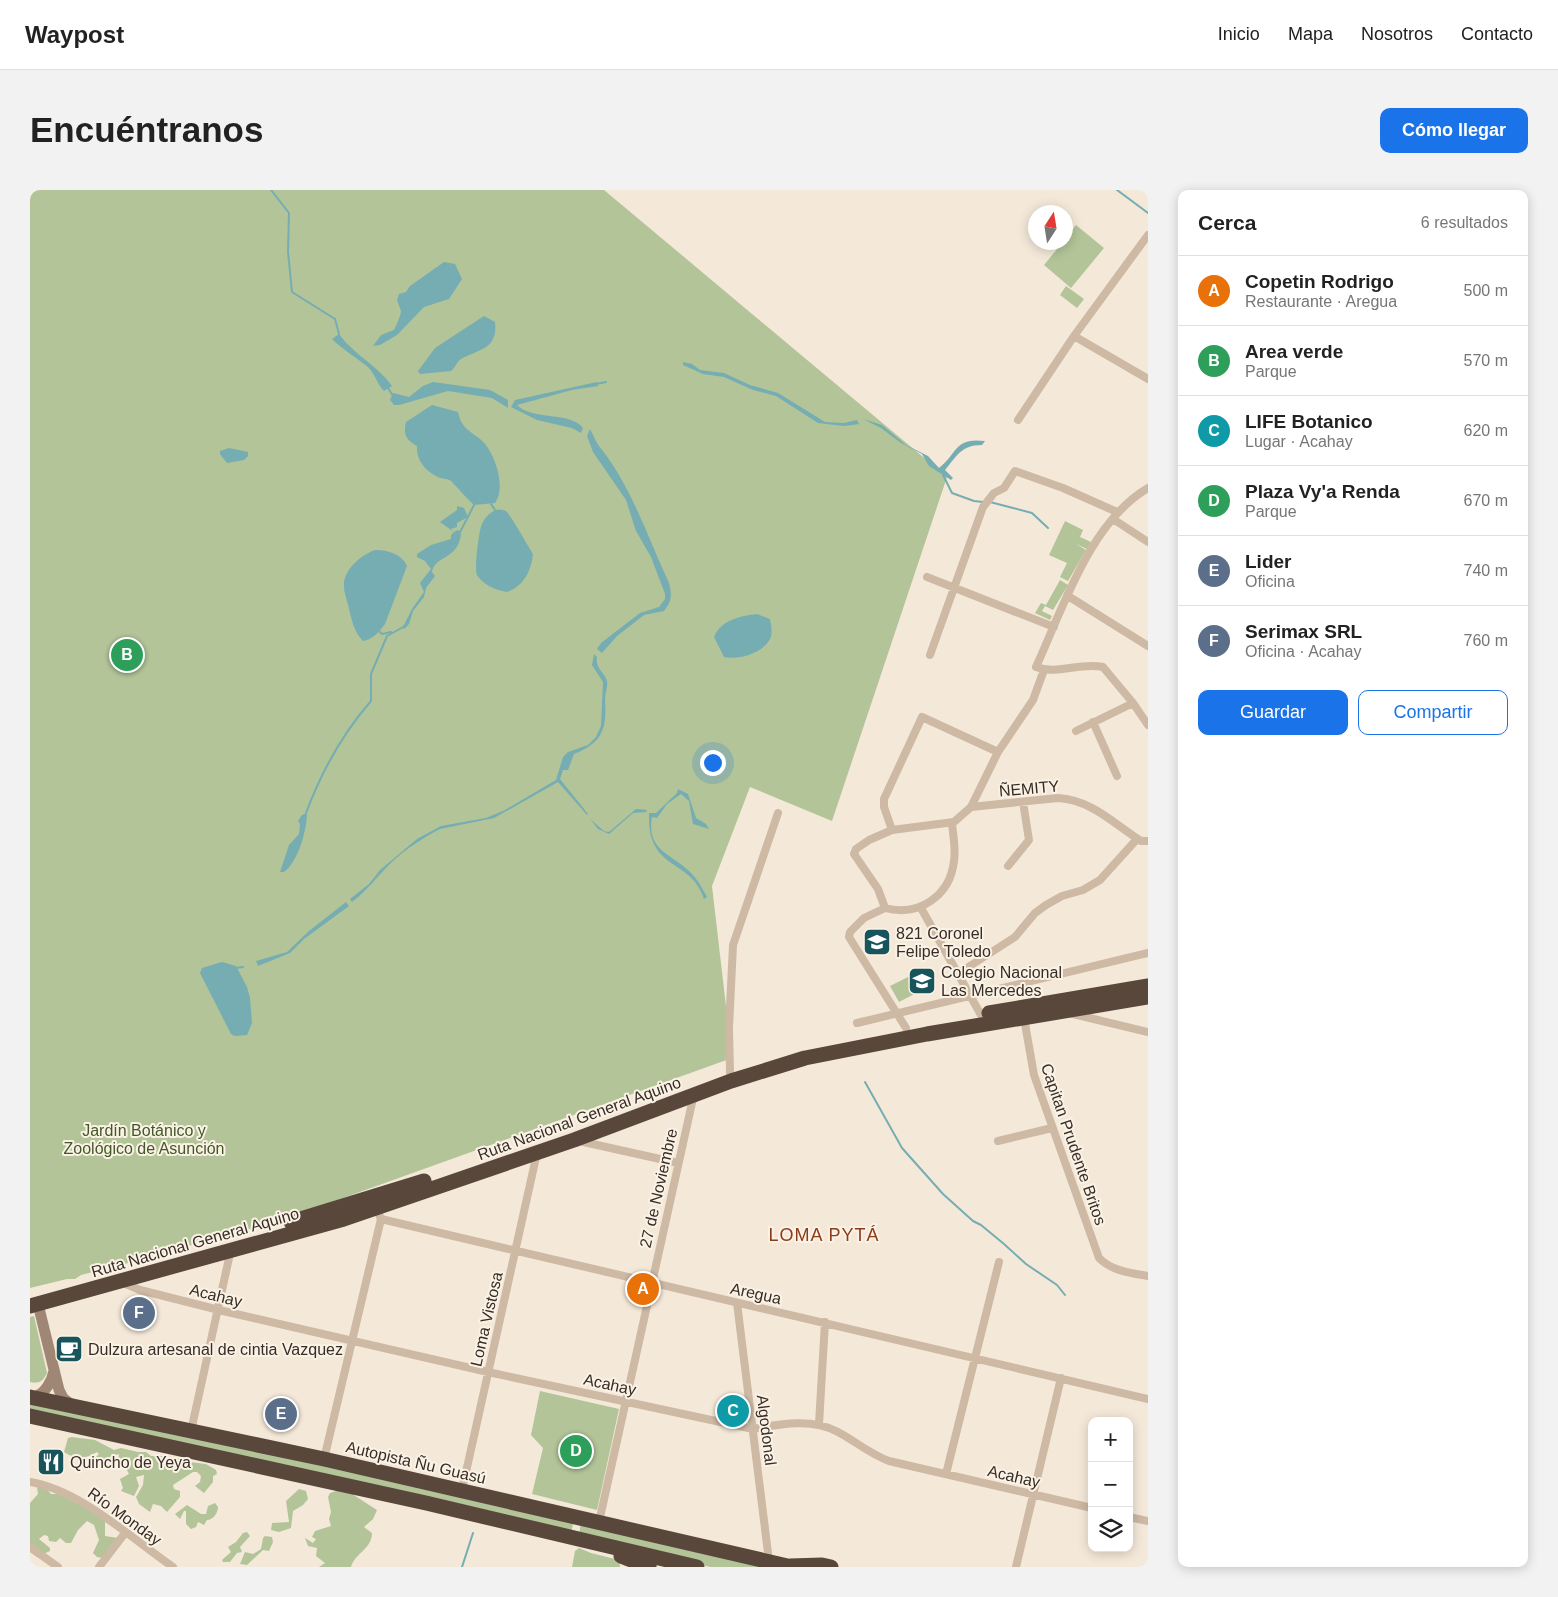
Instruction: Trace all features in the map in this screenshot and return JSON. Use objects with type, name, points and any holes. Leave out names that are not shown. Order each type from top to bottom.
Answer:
[{"type":"highway","name":"Ruta Nacional General Aquino","points":[[33,1302],[125,1270],[377,1208],[536,1144],[730,1073],[803,1051],[906,1028],[1148,986]]},
{"type":"highway","name":"Ruta Nacional General Aquino","points":[[33,1302],[119,1281],[377,1208],[574,1140],[694,1094],[776,1066],[828,1052],[1148,997]]},
{"type":"highway","name":"Autopista Ñu Guasú","points":[[35,1393],[72,1405],[462,1490],[791,1567],[822,1565],[831,1567]]},
{"type":"highway","points":[[30,1416],[585,1540],[697,1567]]},
{"type":"highway","points":[[30,1422],[87,1428]]},
{"type":"highway","points":[[585,1540],[649,1567]]},
{"type":"main road","points":[[33,1302],[59,1390],[63,1398],[72,1405]]},
{"type":"main road","points":[[35,1393],[51,1380],[54,1370]]},
{"type":"street","points":[[1018,420],[1074,336],[1148,235]]},
{"type":"street","points":[[1074,336],[1148,379]]},
{"type":"street","points":[[930,656],[956,588],[983,507],[994,493],[1004,488],[1015,471],[1063,488],[1115,515],[1148,542]]},
{"type":"street","points":[[1148,488],[1115,515],[1088,556],[1036,667],[1044,670],[1095,665],[1102,667],[1133,703],[1148,726]]},
{"type":"street","points":[[927,577],[1054,627]]},
{"type":"street","points":[[1068,596],[1148,646]]},
{"type":"street","points":[[885,908],[878,890],[854,854],[856,849],[869,840],[892,830],[952,823],[971,807],[998,752],[1034,700],[1044,670]]},
{"type":"street","points":[[1076,731],[1133,703]]},
{"type":"street","points":[[892,830],[884,807],[884,799],[922,717],[998,752]]},
{"type":"street","points":[[1093,722],[1117,776]]},
{"type":"street","name":"ÑEMITY","points":[[971,807],[1072,799],[1101,813],[1137,839]]},
{"type":"street","points":[[1008,866],[1029,840],[1023,802]]},
{"type":"street","points":[[730,1073],[729,1028],[733,945],[778,813]]},
{"type":"street","points":[[906,1028],[849,938],[853,927],[864,918],[885,908],[894,910],[921,908],[943,890],[952,876],[955,859],[952,823]]},
{"type":"street","points":[[959,973],[993,953],[1015,937],[1034,913],[1046,905],[1062,896],[1083,890],[1100,880],[1137,839],[1148,841]]},
{"type":"street","points":[[921,908],[981,1015]]},
{"type":"street","points":[[857,1023],[970,994],[1148,953]]},
{"type":"street","points":[[1066,1012],[1148,1032]]},
{"type":"street","name":"Capitan Prudente Britos","points":[[1024,1018],[1034,1075],[1099,1258],[1106,1266],[1114,1269],[1148,1276]]},
{"type":"street","name":"27 de Noviembre","points":[[599,1522],[694,1094]]},
{"type":"street","points":[[998,1140],[1052,1128]]},
{"type":"street","points":[[574,1140],[678,1163]]},
{"type":"street","name":"Loma Vistosa","points":[[462,1490],[537,1153]]},
{"type":"street","points":[[324,1459],[353,1341],[377,1208]]},
{"type":"street","name":"Aregua","points":[[377,1208],[516,1250],[651,1284],[825,1322],[1148,1399]]},
{"type":"street","points":[[191,1431],[231,1249]]},
{"type":"street","points":[[946,1474],[999,1262]]},
{"type":"street","name":"Acahay","points":[[119,1281],[140,1290],[219,1310],[488,1372],[753,1428],[819,1424],[838,1432],[878,1457],[1088,1507]]},
{"type":"street","name":"Algodonal","points":[[737,1303],[769,1561]]},
{"type":"street","points":[[819,1424],[825,1322]]},
{"type":"street","points":[[1016,1567],[1061,1378]]},
{"type":"street","name":"Río Monday","points":[[30,1482],[49,1485],[72,1495],[173,1567]]},
{"type":"street","points":[[1133,1518],[1148,1521]]},
{"type":"street","points":[[99,1567],[125,1533]]},
{"type":"street","points":[[30,1548],[58,1567]]},
{"type":"green space","name":"Jardín Botánico y Zoológico de Asunción","points":[[30,190],[604,190],[947,477],[832,821],[750,787],[712,886],[732,1058],[307,1211],[183,1249],[81,1275],[75,1279],[67,1279],[30,1288]]},
{"type":"green space","points":[[1076,225],[1104,248],[1071,288],[1044,265],[1056,250],[1073,250],[1073,229]]},
{"type":"green space","points":[[1066,286],[1084,299],[1077,308],[1060,295]]},
{"type":"green space","points":[[1065,521],[1083,530],[1080,537],[1091,542],[1087,549],[1076,544],[1086,550],[1068,581],[1060,577],[1067,563],[1049,555]]},
{"type":"green space","points":[[1060,580],[1068,585],[1053,610],[1045,606],[1042,611],[1052,616],[1050,620],[1035,613],[1041,603],[1046,605]]},
{"type":"green space","points":[[920,971],[928,987],[899,1002],[890,986]]},
{"type":"green space","points":[[34,1316],[47,1373],[42,1380],[36,1383],[30,1382],[30,1317]]},
{"type":"green space","points":[[540,1391],[619,1409],[597,1510],[532,1494],[543,1448],[531,1435]]},
{"type":"green space","points":[[30,1401],[574,1520],[571,1533],[30,1410]]},
{"type":"green space","points":[[68,1438],[95,1440],[114,1450],[121,1448],[146,1452],[151,1456],[164,1456],[172,1459],[182,1458],[190,1462],[206,1464],[216,1470],[217,1474],[213,1476],[213,1482],[204,1493],[195,1486],[200,1482],[201,1476],[197,1472],[193,1472],[173,1485],[174,1489],[180,1491],[180,1497],[167,1512],[161,1506],[153,1504],[150,1512],[139,1504],[136,1497],[143,1485],[144,1475],[136,1477],[139,1486],[134,1496],[121,1491],[123,1488],[120,1479],[129,1474],[126,1468],[130,1462],[130,1457],[121,1461],[118,1460],[119,1454],[110,1457],[113,1462],[107,1463],[102,1460],[98,1464],[95,1458],[99,1454],[97,1452],[84,1457],[73,1456],[64,1452]]},
{"type":"green space","points":[[37,1487],[46,1488],[51,1494],[60,1494],[105,1519],[105,1536],[118,1538],[103,1558],[97,1557],[93,1553],[99,1540],[94,1525],[87,1521],[78,1530],[71,1543],[66,1543],[60,1538],[56,1542],[49,1541],[48,1536],[44,1535],[39,1539],[50,1548],[50,1551],[37,1557],[30,1552],[30,1503],[38,1494]]},
{"type":"green space","points":[[299,1489],[306,1491],[308,1499],[303,1505],[293,1511],[291,1528],[279,1532],[271,1530],[272,1523],[289,1522],[286,1501]]},
{"type":"green space","points":[[339,1490],[349,1492],[377,1510],[373,1519],[364,1527],[372,1533],[371,1538],[351,1567],[319,1567],[325,1563],[316,1556],[317,1548],[308,1546],[305,1538],[313,1543],[316,1539],[312,1537],[315,1531],[331,1526],[328,1497],[330,1493]]},
{"type":"green space","points":[[215,1503],[218,1507],[215,1516],[207,1520],[204,1525],[198,1522],[196,1527],[191,1529],[186,1524],[186,1511],[184,1511],[180,1519],[175,1514],[187,1505],[201,1514],[206,1514],[208,1506]]},
{"type":"green space","points":[[581,1522],[765,1567],[710,1567],[579,1535]]},
{"type":"green space","points":[[247,1532],[250,1536],[240,1547],[242,1552],[237,1553],[230,1562],[223,1562],[222,1560],[231,1552],[228,1547],[236,1542],[243,1533]]},
{"type":"green space","points":[[265,1536],[272,1537],[273,1542],[269,1551],[263,1550],[247,1565],[240,1564],[245,1552],[253,1554],[261,1549]]},
{"type":"green space","points":[[579,1548],[619,1560],[620,1567],[572,1567],[575,1551]]},
{"type":"water","points":[[444,262],[455,264],[462,279],[449,299],[424,307],[397,335],[380,345],[373,346],[381,335],[394,330],[401,313],[397,300],[399,294],[406,292],[410,286]]},
{"type":"water","points":[[484,316],[495,322],[494,338],[491,343],[460,360],[451,371],[420,374],[418,371],[435,348]]},
{"type":"water","points":[[339,334],[380,372],[392,386],[384,391],[368,367],[332,339]]},
{"type":"water","points":[[683,362],[692,364],[700,370],[724,373],[750,385],[778,393],[825,422],[844,423],[857,420],[859,424],[844,426],[818,423],[776,396],[753,390],[724,377],[703,374],[683,365]]},
{"type":"water","points":[[433,382],[490,390],[508,400],[508,408],[492,398],[448,391],[399,405],[394,405],[390,400],[393,393],[409,397],[423,386]]},
{"type":"water","points":[[597,382],[598,386],[572,390],[517,405],[532,413],[569,419],[583,428],[581,433],[572,428],[537,420],[511,407],[515,400]]},
{"type":"water","points":[[432,405],[458,412],[464,426],[482,441],[489,450],[496,465],[500,482],[500,490],[495,503],[474,505],[451,481],[431,473],[423,466],[418,457],[417,446],[406,436],[406,422]]},
{"type":"water","points":[[863,419],[882,425],[906,445],[928,456],[939,468],[958,447],[967,441],[985,441],[982,445],[964,449],[956,456],[945,470],[953,478],[951,480],[929,466],[922,454],[901,443],[881,428]]},
{"type":"water","points":[[590,429],[630,495],[669,583],[671,594],[669,604],[664,611],[644,615],[617,636],[602,653],[597,649],[601,643],[640,613],[659,607],[665,599],[665,594],[651,557],[636,531],[626,500],[593,452],[587,436]]},
{"type":"water","points":[[229,448],[248,452],[248,456],[244,460],[227,463],[220,454],[220,451]]},
{"type":"water","points":[[457,506],[464,508],[468,517],[457,523],[457,527],[451,529],[454,532],[440,522],[457,510]]},
{"type":"water","points":[[495,510],[507,512],[533,554],[526,577],[518,586],[507,592],[486,584],[476,572],[477,549],[481,527],[489,514]]},
{"type":"water","points":[[458,530],[461,534],[456,549],[434,567],[432,572],[435,576],[426,588],[424,597],[413,611],[409,624],[404,629],[403,627],[412,609],[424,592],[420,583],[431,569],[425,561],[417,557],[417,554],[431,545],[451,539],[451,535]]},
{"type":"water","points":[[375,550],[385,551],[402,558],[407,566],[385,624],[378,633],[363,641],[357,634],[352,622],[344,580],[346,574],[359,559]]},
{"type":"water","points":[[757,614],[770,619],[770,639],[761,649],[749,655],[736,658],[724,657],[714,637],[717,631],[732,620]]},
{"type":"water","points":[[594,654],[597,657],[598,667],[607,681],[603,727],[597,740],[574,754],[568,770],[563,770],[560,779],[588,814],[558,782],[494,818],[440,829],[407,849],[352,902],[350,899],[369,884],[380,870],[417,839],[441,826],[486,818],[505,810],[556,780],[563,757],[568,752],[588,745],[596,737],[601,726],[603,682],[592,665]]},
{"type":"water","points":[[678,789],[688,794],[696,818],[706,824],[709,829],[693,824],[689,801],[681,794],[667,804],[657,818],[652,817],[651,828],[653,837],[661,850],[689,871],[699,883],[707,897],[704,899],[694,880],[659,852],[651,836],[649,813],[656,813],[677,793]]},
{"type":"water","points":[[636,809],[647,810],[646,812],[633,813],[609,834],[598,829],[590,819],[604,831],[609,832]]},
{"type":"water","points":[[307,813],[306,827],[298,852],[289,867],[284,872],[280,872],[289,845],[299,834],[300,824],[298,821],[302,815]]},
{"type":"water","points":[[346,902],[349,906],[304,939],[290,953],[258,966],[256,961],[287,952],[309,931]]},
{"type":"water","points":[[222,962],[236,966],[247,987],[252,1023],[247,1035],[235,1036],[231,1034],[200,973],[202,968]]},
{"type":"waterway","points":[[271,190],[289,213],[288,252],[292,292],[335,319],[339,334]]},
{"type":"waterway","points":[[1117,190],[1148,213]]},
{"type":"waterway","points":[[596,384],[606,382]]},
{"type":"waterway","points":[[388,388],[393,396]]},
{"type":"waterway","points":[[943,475],[952,493],[974,501],[983,502]]},
{"type":"waterway","points":[[990,502],[1032,513],[1048,528]]},
{"type":"waterway","points":[[491,504],[495,510]]},
{"type":"waterway","points":[[459,534],[474,505]]},
{"type":"waterway","points":[[306,813],[319,783],[342,740],[371,701],[371,674],[387,636],[405,626]]},
{"type":"waterway","points":[[380,632],[382,634],[391,632]]},
{"type":"waterway","points":[[236,968],[243,967]]},
{"type":"waterway","points":[[865,1082],[902,1148],[943,1194],[1026,1264],[1057,1285],[1065,1295]]},
{"type":"waterway","points":[[462,1567],[473,1533]]},
{"type":"place","name":"Area verde","points":[[127,655]]},
{"type":"place","name":"821 Coronel Felipe Toledo","points":[[877,942]]},
{"type":"place","name":"Colegio Nacional Las Mercedes","points":[[922,981]]},
{"type":"place","name":"Copetin Rodrigo","points":[[643,1289]]},
{"type":"place","name":"Serimax SRL","points":[[139,1313]]},
{"type":"place","name":"Dulzura artesanal de cintia Vazquez","points":[[69,1349]]},
{"type":"place","name":"LIFE Botanico","points":[[733,1411]]},
{"type":"place","name":"Lider","points":[[281,1414]]},
{"type":"place","name":"Plaza Vy'a Renda","points":[[576,1451]]},
{"type":"place","name":"Quincho de Yeya","points":[[51,1462]]},
{"type":"district","name":"LOMA PYTÁ","points":[[824,1235]]}]
